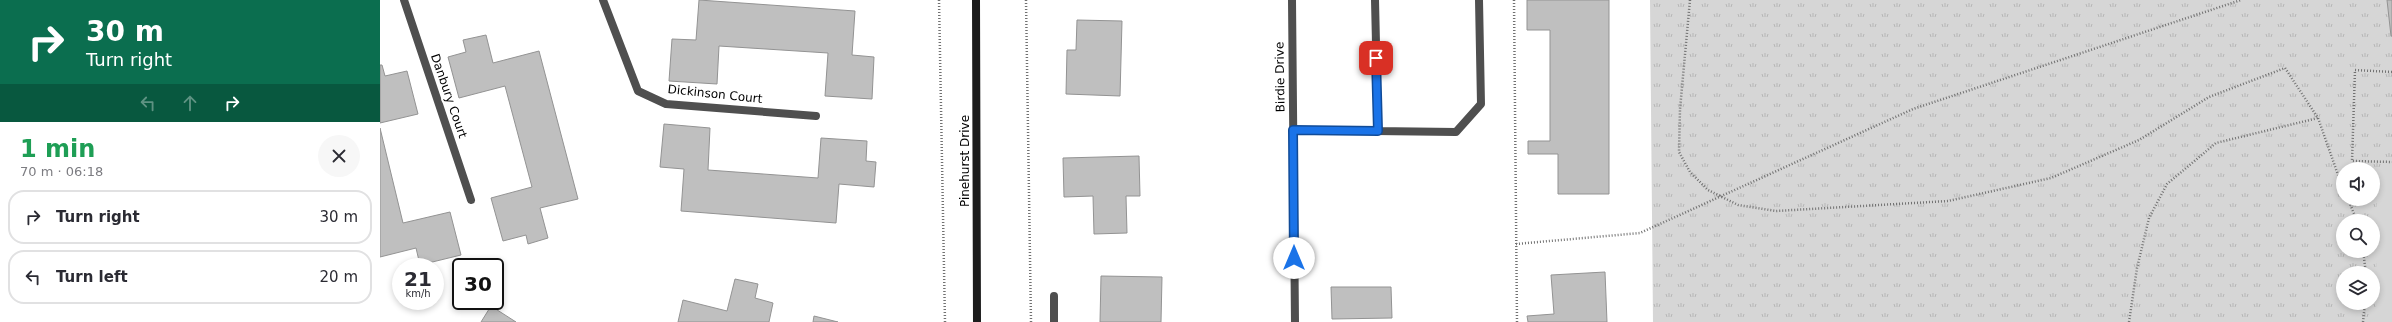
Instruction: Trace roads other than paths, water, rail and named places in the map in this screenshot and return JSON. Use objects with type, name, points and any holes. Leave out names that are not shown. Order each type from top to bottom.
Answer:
[{"type":"street","name":"Danbury Court","points":[[404,0],[472,200]]},
{"type":"street","name":"Dickinson Court","points":[[603,0],[638,91],[666,104],[816,116]]},
{"type":"street","name":"Pinehurst Drive","points":[[976,0],[977,322]]},
{"type":"street","name":"Birdie Drive","points":[[1292,0],[1295,322]]},
{"type":"street","points":[[1375,0],[1378,131]]},
{"type":"street","points":[[1293,130],[1456,132],[1482,104],[1479,0]]},
{"type":"street","points":[[1054,296],[1054,322]]}]
